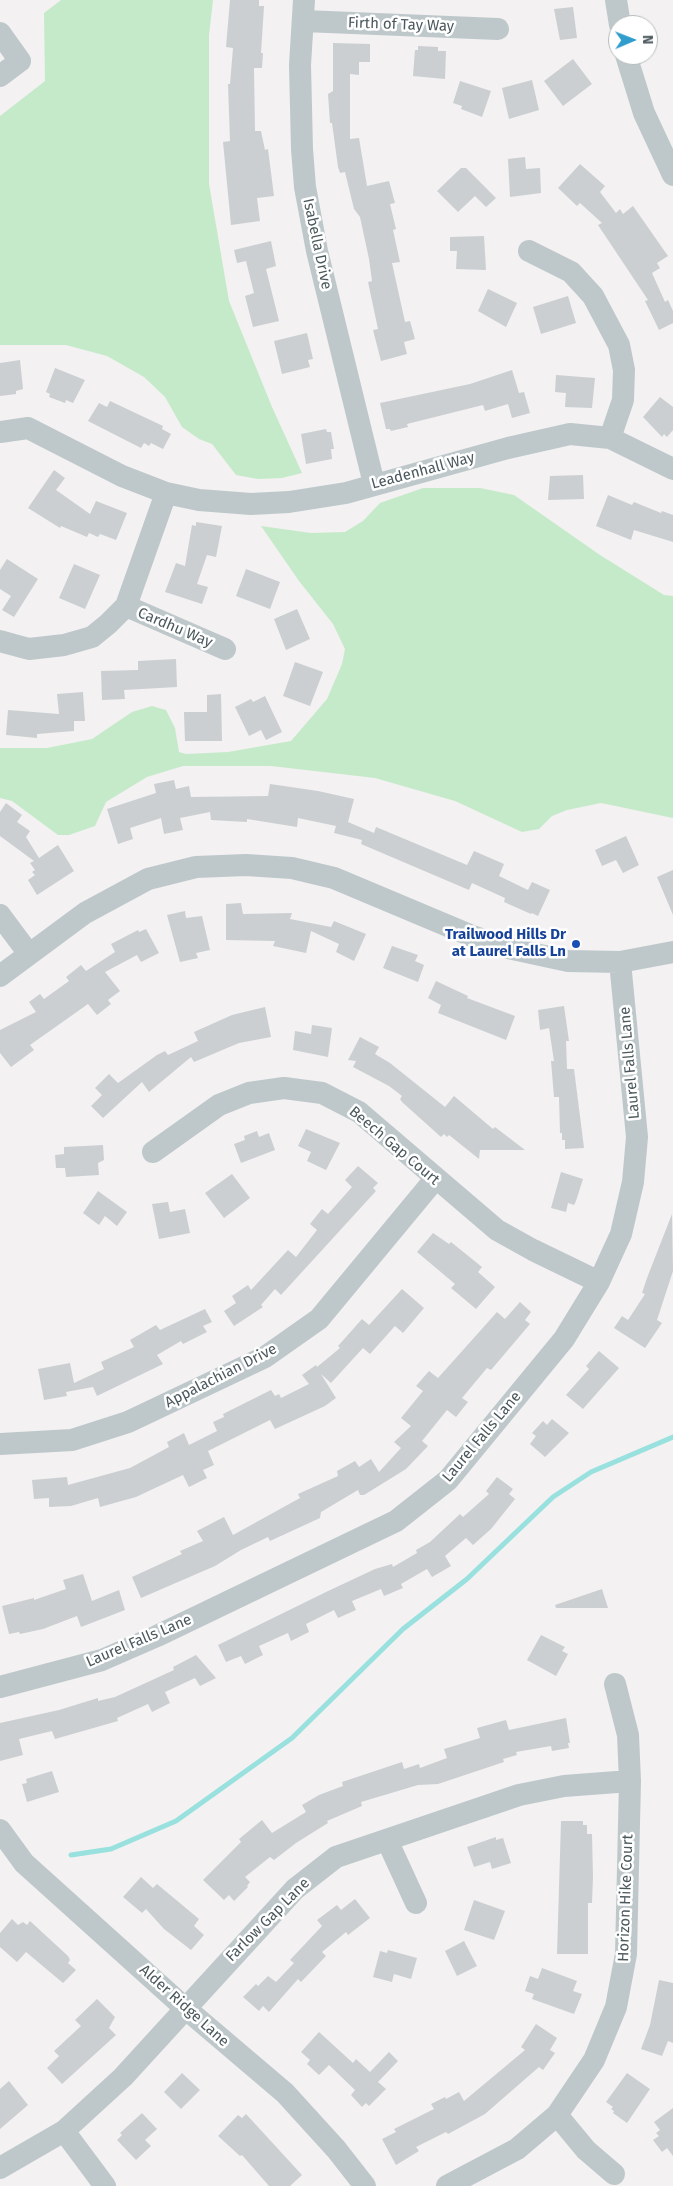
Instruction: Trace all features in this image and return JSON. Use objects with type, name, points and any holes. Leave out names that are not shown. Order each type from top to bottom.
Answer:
[{"type":"street","points":[[616,0],[618,15]]},
{"type":"street","name":"Firth of Tay Way","points":[[304,11],[498,29]]},
{"type":"street","name":"Isabella Drive","points":[[304,11],[300,66],[305,187],[317,251],[374,484]]},
{"type":"street","points":[[0,33],[20,61],[0,76]]},
{"type":"street","points":[[629,65],[644,113],[673,175]]},
{"type":"street","points":[[529,251],[571,272],[593,296],[619,345],[624,370],[623,400],[610,438]]},
{"type":"street","name":"Leadenhall Way","points":[[0,432],[28,428],[122,476],[166,493],[199,500],[251,504],[289,502],[346,493],[374,484],[570,434],[610,438],[673,469]]},
{"type":"street","points":[[0,641],[29,649],[64,646],[92,637],[126,606],[166,493]]},
{"type":"street","name":"Cardhu Way","points":[[126,606],[225,649]]},
{"type":"street","points":[[0,976],[85,913],[148,879],[196,867],[246,865],[292,868],[334,878],[472,936],[508,948],[568,961],[620,962],[673,952]]},
{"type":"street","points":[[0,916],[29,954]]},
{"type":"street","name":"Laurel Falls Lane","points":[[0,1687],[102,1660],[157,1636],[396,1521],[448,1480],[564,1339],[599,1282],[621,1234],[633,1182],[637,1137],[620,962]]},
{"type":"street","name":"Beech Gap Court","points":[[153,1152],[219,1105],[249,1093],[284,1088],[322,1093],[359,1112],[435,1179],[497,1230],[599,1282]]},
{"type":"street","name":"Appalachian Drive","points":[[0,1444],[72,1440],[128,1422],[265,1357],[319,1319],[435,1179]]},
{"type":"street","name":"Horizon Hike Court","points":[[446,2186],[517,2149],[557,2115],[594,2060],[616,2007],[626,1954],[630,1781],[628,1735],[615,1684]]},
{"type":"street","name":"Farlow Gap Lane","points":[[0,2168],[64,2131],[123,2077],[295,1889],[336,1857],[519,1795],[564,1786],[630,1781]]},
{"type":"street","name":"Alder Ridge Lane","points":[[0,1830],[24,1862],[185,2008],[284,2093],[336,2149],[365,2186]]},
{"type":"street","points":[[387,1840],[416,1904]]},
{"type":"street","points":[[557,2115],[586,2150],[614,2174]]},
{"type":"street","points":[[64,2131],[105,2186]]},
{"type":"green space","points":[[61,0],[213,0],[209,35],[209,184],[229,301],[272,407],[302,473],[282,478],[258,479],[236,475],[212,444],[199,439],[182,427],[165,397],[144,377],[107,356],[66,345],[0,345],[0,116],[45,81],[44,13]]},
{"type":"green space","points":[[423,488],[480,488],[514,495],[600,555],[664,595],[673,596],[673,818],[601,803],[567,810],[552,816],[539,829],[522,832],[455,801],[375,778],[271,766],[183,766],[147,777],[106,802],[95,826],[69,835],[58,835],[12,801],[0,798],[0,748],[47,748],[92,739],[132,712],[152,706],[166,710],[175,728],[179,752],[186,754],[228,752],[291,741],[327,699],[342,664],[345,649],[333,624],[299,581],[261,526],[311,533],[345,532],[363,521],[380,503]]},
{"type":"building","points":[[230,0],[259,0],[259,6],[264,6],[262,68],[254,68],[255,131],[261,131],[265,150],[268,149],[274,196],[257,198],[260,221],[231,225],[223,142],[230,141],[228,84],[230,84],[233,48],[226,47]]},
{"type":"building","points":[[573,7],[577,38],[560,40],[554,9]]},
{"type":"building","points":[[333,43],[370,44],[370,62],[359,62],[359,75],[350,74],[350,139],[359,138],[367,186],[389,181],[395,203],[390,204],[396,229],[393,230],[400,262],[392,263],[405,322],[410,321],[415,339],[404,342],[407,354],[381,361],[373,330],[378,329],[368,282],[372,281],[360,217],[354,209],[345,172],[340,173],[338,167],[332,123],[330,123],[328,94],[333,91]]},
{"type":"building","points":[[418,46],[438,47],[438,51],[446,51],[445,79],[413,76],[415,50],[418,50]]},
{"type":"building","points":[[573,59],[592,84],[563,106],[544,81]]},
{"type":"building","points":[[532,80],[539,110],[509,119],[502,88]]},
{"type":"building","points":[[460,81],[491,91],[482,117],[461,109],[462,106],[453,103]]},
{"type":"building","points":[[525,157],[526,169],[540,168],[541,193],[510,197],[508,159]]},
{"type":"building","points":[[580,164],[605,186],[600,192],[616,213],[620,209],[623,214],[633,206],[668,256],[657,263],[660,268],[652,273],[665,302],[668,300],[673,311],[673,323],[659,330],[645,301],[648,300],[598,225],[602,223],[580,203],[577,206],[558,188]]},
{"type":"building","points":[[461,168],[466,168],[496,198],[486,207],[475,196],[458,212],[437,191]]},
{"type":"building","points":[[484,236],[486,270],[456,269],[457,251],[450,251],[450,237]]},
{"type":"building","points":[[271,241],[276,266],[266,269],[279,321],[253,327],[245,296],[254,293],[246,261],[237,263],[234,250]]},
{"type":"building","points":[[488,289],[517,303],[506,327],[478,311]]},
{"type":"building","points":[[568,296],[576,323],[541,334],[533,307]]},
{"type":"building","points":[[307,333],[313,359],[308,360],[310,367],[282,374],[274,341]]},
{"type":"building","points":[[20,360],[23,389],[16,391],[16,394],[0,396],[0,363]]},
{"type":"building","points":[[55,368],[85,380],[73,403],[66,400],[65,403],[49,397],[50,394],[46,392]]},
{"type":"building","points":[[512,370],[519,393],[524,392],[530,413],[512,418],[508,404],[485,411],[483,405],[407,424],[408,427],[391,431],[386,429],[380,403],[470,384]]},
{"type":"building","points":[[556,375],[595,378],[592,408],[565,407],[566,393],[555,392]]},
{"type":"building","points":[[660,397],[673,407],[673,430],[667,437],[664,434],[662,437],[643,417]]},
{"type":"building","points":[[110,401],[163,426],[162,429],[171,434],[163,449],[151,443],[149,446],[144,443],[141,448],[88,421],[99,403],[107,407]]},
{"type":"building","points":[[326,429],[327,432],[331,432],[334,449],[331,449],[332,459],[306,464],[301,434]]},
{"type":"building","points":[[54,470],[65,478],[56,490],[90,514],[96,501],[127,513],[116,540],[100,534],[98,537],[89,533],[87,537],[61,526],[60,528],[28,508]]},
{"type":"building","points":[[583,475],[584,499],[548,500],[550,476]]},
{"type":"building","points":[[608,495],[632,505],[634,502],[661,513],[662,511],[673,515],[673,542],[634,530],[631,540],[596,526]]},
{"type":"building","points":[[196,522],[222,526],[216,557],[207,555],[197,584],[208,587],[202,604],[165,592],[176,563],[185,566],[192,525],[196,526]]},
{"type":"building","points":[[7,559],[38,579],[14,617],[2,610],[11,596],[0,589],[0,570]]},
{"type":"building","points":[[74,564],[100,575],[85,609],[59,598]]},
{"type":"building","points":[[246,569],[280,582],[270,609],[236,596]]},
{"type":"building","points":[[297,609],[310,639],[286,650],[274,619]]},
{"type":"building","points":[[176,659],[177,687],[124,690],[125,699],[102,700],[101,671],[138,670],[138,661]]},
{"type":"building","points":[[295,662],[323,672],[310,706],[283,696]]},
{"type":"building","points":[[83,692],[85,721],[74,721],[74,731],[37,734],[37,738],[6,735],[8,710],[59,714],[57,694]]},
{"type":"building","points":[[221,694],[222,741],[185,741],[184,712],[207,712],[207,695]]},
{"type":"building","points":[[265,696],[282,732],[266,740],[261,730],[249,736],[235,707],[251,699],[253,702]]},
{"type":"building","points":[[174,780],[176,789],[189,786],[191,797],[268,796],[270,784],[318,791],[354,799],[348,822],[374,833],[376,827],[467,865],[474,851],[504,864],[499,876],[528,890],[532,882],[550,890],[538,916],[531,914],[504,902],[505,898],[472,883],[469,890],[361,844],[362,840],[334,833],[336,826],[298,818],[297,827],[247,819],[247,822],[211,820],[210,812],[180,818],[183,830],[164,834],[161,818],[130,828],[133,839],[118,844],[107,809],[156,793],[154,784]]},
{"type":"building","points":[[6,803],[22,815],[17,822],[30,831],[26,837],[39,858],[58,845],[74,871],[37,895],[28,880],[35,875],[32,872],[35,870],[30,863],[34,861],[0,836],[0,812]]},
{"type":"building","points":[[626,836],[639,865],[623,873],[616,860],[602,866],[595,850]]},
{"type":"building","points":[[673,870],[673,915],[657,877]]},
{"type":"building","points":[[241,903],[243,914],[292,913],[290,919],[331,927],[334,921],[366,934],[354,961],[336,952],[339,944],[311,931],[306,953],[273,946],[275,941],[226,940],[226,904]]},
{"type":"building","points":[[185,911],[186,918],[202,916],[210,950],[196,953],[198,958],[180,962],[167,915]]},
{"type":"building","points":[[146,929],[159,953],[141,962],[137,955],[105,972],[120,991],[108,1000],[111,1004],[97,1015],[88,1004],[30,1045],[34,1050],[11,1067],[0,1053],[0,1030],[36,1012],[29,1002],[40,994],[44,999],[69,981],[66,977],[81,965],[86,971],[115,952],[111,944],[138,930],[139,932]]},
{"type":"building","points":[[392,946],[418,955],[415,961],[424,965],[418,982],[383,968]]},
{"type":"building","points":[[436,981],[468,996],[467,998],[515,1016],[506,1040],[438,1013],[441,1005],[428,998]]},
{"type":"building","points":[[564,1006],[569,1041],[566,1041],[567,1069],[574,1069],[584,1148],[565,1149],[565,1140],[562,1140],[562,1133],[560,1133],[559,1097],[554,1097],[551,1061],[554,1061],[549,1028],[540,1030],[538,1010]]},
{"type":"building","points":[[265,1007],[271,1037],[239,1043],[194,1062],[191,1057],[149,1092],[142,1082],[103,1118],[91,1106],[102,1095],[95,1088],[109,1074],[118,1083],[157,1055],[165,1051],[168,1055],[198,1041],[194,1032],[232,1015]]},
{"type":"building","points":[[312,1025],[332,1028],[328,1057],[293,1050],[295,1031],[311,1034]]},
{"type":"building","points":[[360,1037],[379,1047],[375,1054],[390,1063],[445,1107],[454,1096],[493,1129],[495,1127],[525,1150],[480,1150],[479,1159],[449,1135],[447,1137],[444,1134],[441,1137],[402,1102],[400,1099],[402,1096],[389,1086],[353,1067],[356,1061],[348,1060]]},
{"type":"building","points":[[306,1129],[340,1143],[326,1170],[307,1161],[311,1152],[298,1146]]},
{"type":"building","points":[[257,1131],[259,1137],[269,1133],[275,1150],[241,1163],[234,1144],[245,1140],[244,1136]]},
{"type":"building","points":[[103,1145],[104,1160],[98,1163],[99,1175],[66,1177],[65,1168],[56,1168],[55,1155],[64,1154],[64,1147]]},
{"type":"building","points":[[358,1166],[378,1183],[373,1188],[376,1191],[281,1295],[275,1289],[261,1305],[263,1307],[234,1326],[224,1311],[236,1303],[232,1296],[248,1285],[251,1290],[288,1250],[296,1257],[317,1230],[310,1224],[322,1209],[328,1214],[352,1187],[345,1180]]},
{"type":"building","points":[[561,1172],[583,1179],[574,1205],[568,1203],[566,1212],[551,1208]]},
{"type":"building","points":[[232,1174],[250,1198],[224,1218],[205,1193]]},
{"type":"building","points":[[98,1191],[127,1212],[117,1226],[105,1216],[99,1225],[83,1213]]},
{"type":"building","points":[[168,1202],[170,1212],[185,1209],[190,1233],[159,1239],[152,1204]]},
{"type":"building","points":[[672,1214],[673,1271],[657,1320],[662,1323],[645,1348],[614,1328],[622,1316],[628,1320],[645,1294],[642,1293],[647,1278]]},
{"type":"building","points":[[433,1233],[449,1244],[451,1242],[482,1267],[478,1272],[495,1287],[476,1309],[451,1288],[455,1284],[417,1252]]},
{"type":"building","points":[[402,1289],[424,1308],[403,1333],[395,1326],[370,1354],[363,1348],[331,1383],[321,1374],[336,1398],[325,1406],[275,1429],[270,1420],[208,1451],[214,1465],[203,1470],[207,1478],[189,1487],[183,1475],[136,1497],[100,1507],[98,1498],[71,1506],[49,1507],[49,1498],[34,1499],[32,1480],[67,1477],[68,1485],[130,1468],[169,1447],[167,1442],[184,1433],[189,1445],[217,1431],[213,1422],[224,1417],[223,1414],[271,1390],[275,1396],[279,1394],[281,1398],[309,1384],[302,1375],[316,1365],[317,1367],[340,1348],[338,1346],[362,1319],[369,1325]]},
{"type":"building","points":[[520,1302],[531,1312],[525,1320],[530,1324],[491,1370],[487,1368],[462,1398],[468,1402],[456,1417],[447,1410],[422,1441],[428,1446],[406,1469],[364,1495],[360,1495],[358,1490],[321,1512],[320,1518],[270,1541],[268,1537],[241,1550],[215,1566],[141,1598],[132,1577],[182,1554],[180,1551],[203,1541],[197,1531],[224,1517],[233,1535],[300,1498],[298,1494],[338,1476],[337,1471],[355,1461],[359,1467],[371,1459],[379,1472],[401,1448],[394,1442],[411,1426],[401,1418],[423,1391],[416,1386],[429,1371],[438,1378],[497,1312],[505,1319]]},
{"type":"building","points":[[205,1309],[212,1322],[203,1326],[207,1332],[183,1344],[181,1341],[157,1355],[163,1364],[97,1396],[93,1387],[66,1392],[67,1396],[44,1400],[38,1369],[70,1363],[74,1383],[104,1369],[101,1362],[134,1347],[130,1340],[156,1325],[160,1330]]},
{"type":"building","points":[[599,1351],[619,1368],[583,1409],[566,1395],[589,1369],[586,1366]]},
{"type":"building","points":[[552,1419],[569,1433],[545,1457],[530,1444],[536,1436],[532,1433],[543,1421],[547,1425]]},
{"type":"building","points":[[497,1477],[513,1489],[509,1494],[515,1499],[491,1529],[473,1545],[466,1538],[445,1556],[451,1566],[432,1577],[427,1569],[401,1584],[403,1588],[384,1596],[381,1589],[352,1601],[356,1610],[338,1618],[334,1610],[306,1624],[309,1632],[291,1641],[288,1633],[259,1646],[263,1655],[245,1664],[241,1656],[226,1662],[218,1645],[375,1569],[392,1564],[393,1567],[417,1553],[416,1550],[430,1542],[460,1514],[463,1517],[489,1494],[486,1491]]},
{"type":"building","points":[[83,1574],[92,1601],[119,1590],[125,1610],[81,1627],[77,1616],[43,1629],[20,1634],[19,1632],[9,1634],[2,1606],[34,1598],[34,1600],[66,1589],[63,1580]]},
{"type":"building","points":[[602,1589],[608,1608],[556,1608],[555,1605]]},
{"type":"building","points":[[541,1635],[565,1647],[562,1651],[568,1654],[556,1676],[527,1660]]},
{"type":"building","points":[[196,1655],[216,1678],[200,1686],[195,1678],[165,1692],[170,1703],[152,1712],[148,1704],[117,1718],[118,1721],[55,1739],[52,1731],[19,1739],[23,1755],[0,1761],[0,1723],[59,1710],[98,1698],[98,1701],[115,1697],[174,1670],[173,1667]]},
{"type":"building","points":[[566,1718],[569,1748],[552,1751],[551,1746],[516,1752],[517,1755],[503,1759],[504,1762],[438,1784],[418,1785],[361,1802],[362,1806],[327,1821],[328,1823],[296,1843],[274,1860],[270,1857],[245,1877],[250,1882],[248,1887],[234,1901],[229,1895],[224,1900],[203,1880],[241,1842],[239,1839],[262,1820],[272,1833],[306,1812],[302,1805],[319,1795],[343,1786],[342,1782],[402,1762],[404,1769],[419,1764],[420,1768],[447,1758],[444,1749],[480,1738],[477,1728],[506,1720],[509,1730]]},
{"type":"building","points":[[52,1771],[59,1792],[27,1802],[22,1784],[27,1783],[26,1779]]},
{"type":"building","points":[[561,1821],[583,1821],[583,1825],[587,1825],[587,1834],[592,1834],[593,1877],[592,1903],[588,1903],[588,1954],[557,1954]]},
{"type":"building","points":[[496,1837],[496,1840],[503,1838],[511,1863],[492,1869],[490,1862],[474,1867],[467,1847]]},
{"type":"building","points":[[141,1877],[153,1888],[157,1884],[199,1919],[194,1926],[204,1935],[191,1950],[164,1929],[146,1909],[142,1913],[123,1897]]},
{"type":"building","points":[[355,1899],[370,1918],[348,1935],[346,1932],[322,1952],[326,1956],[301,1982],[298,1979],[269,2012],[263,2006],[259,2011],[243,1997],[256,1984],[258,1986],[268,1976],[276,1982],[294,1963],[290,1960],[322,1926],[317,1920],[337,1905],[341,1910]]},
{"type":"building","points":[[474,1900],[505,1911],[494,1940],[464,1930]]},
{"type":"building","points":[[12,1919],[18,1925],[23,1922],[27,1925],[30,1921],[68,1956],[70,1960],[68,1963],[76,1970],[63,1983],[26,1952],[17,1962],[0,1947],[0,1933]]},
{"type":"building","points":[[464,1941],[477,1966],[457,1976],[445,1951]]},
{"type":"building","points":[[388,1950],[417,1958],[411,1979],[394,1974],[392,1982],[373,1977],[380,1951],[387,1953]]},
{"type":"building","points":[[542,1968],[577,1981],[573,1991],[582,1994],[574,2014],[532,1999],[534,1994],[525,1991],[530,1976],[538,1979]]},
{"type":"building","points":[[659,1980],[673,1983],[673,2043],[668,2041],[662,2056],[641,2049],[650,2025]]},
{"type":"building","points":[[97,1999],[115,2017],[109,2028],[116,2035],[62,2084],[47,2068],[59,2056],[54,2051],[81,2026],[75,2020]]},
{"type":"building","points":[[536,2024],[557,2038],[550,2050],[555,2053],[543,2070],[539,2067],[485,2114],[448,2134],[446,2132],[416,2147],[419,2151],[396,2165],[382,2139],[396,2132],[394,2129],[434,2109],[431,2104],[445,2097],[446,2099],[459,2092],[464,2101],[525,2050],[521,2047]]},
{"type":"building","points":[[319,2032],[353,2063],[356,2059],[370,2072],[389,2052],[398,2061],[378,2082],[386,2089],[369,2106],[366,2103],[362,2107],[351,2095],[355,2090],[329,2065],[319,2075],[307,2064],[310,2060],[301,2052]]},
{"type":"building","points":[[182,2073],[200,2090],[181,2109],[164,2092]]},
{"type":"building","points":[[627,2073],[650,2089],[627,2123],[613,2113],[614,2111],[611,2109],[613,2107],[606,2102]]},
{"type":"building","points":[[9,2081],[28,2105],[0,2129],[0,2089]]},
{"type":"building","points":[[673,2108],[673,2156],[667,2148],[662,2152],[653,2140],[659,2136],[656,2133],[660,2130],[654,2122]]},
{"type":"building","points":[[142,2113],[157,2129],[145,2140],[151,2146],[136,2160],[117,2140],[122,2135],[120,2133]]},
{"type":"building","points":[[246,2114],[302,2175],[290,2186],[269,2186],[242,2155],[240,2156],[218,2136],[238,2115],[242,2118]]},
{"type":"waterway","points":[[71,1855],[111,1849],[176,1821],[292,1738],[403,1629],[467,1579],[553,1497],[591,1472],[673,1437]]},
{"type":"place","name":"Trailwood Hills Dr at Laurel Falls Ln","points":[[576,944]]}]
